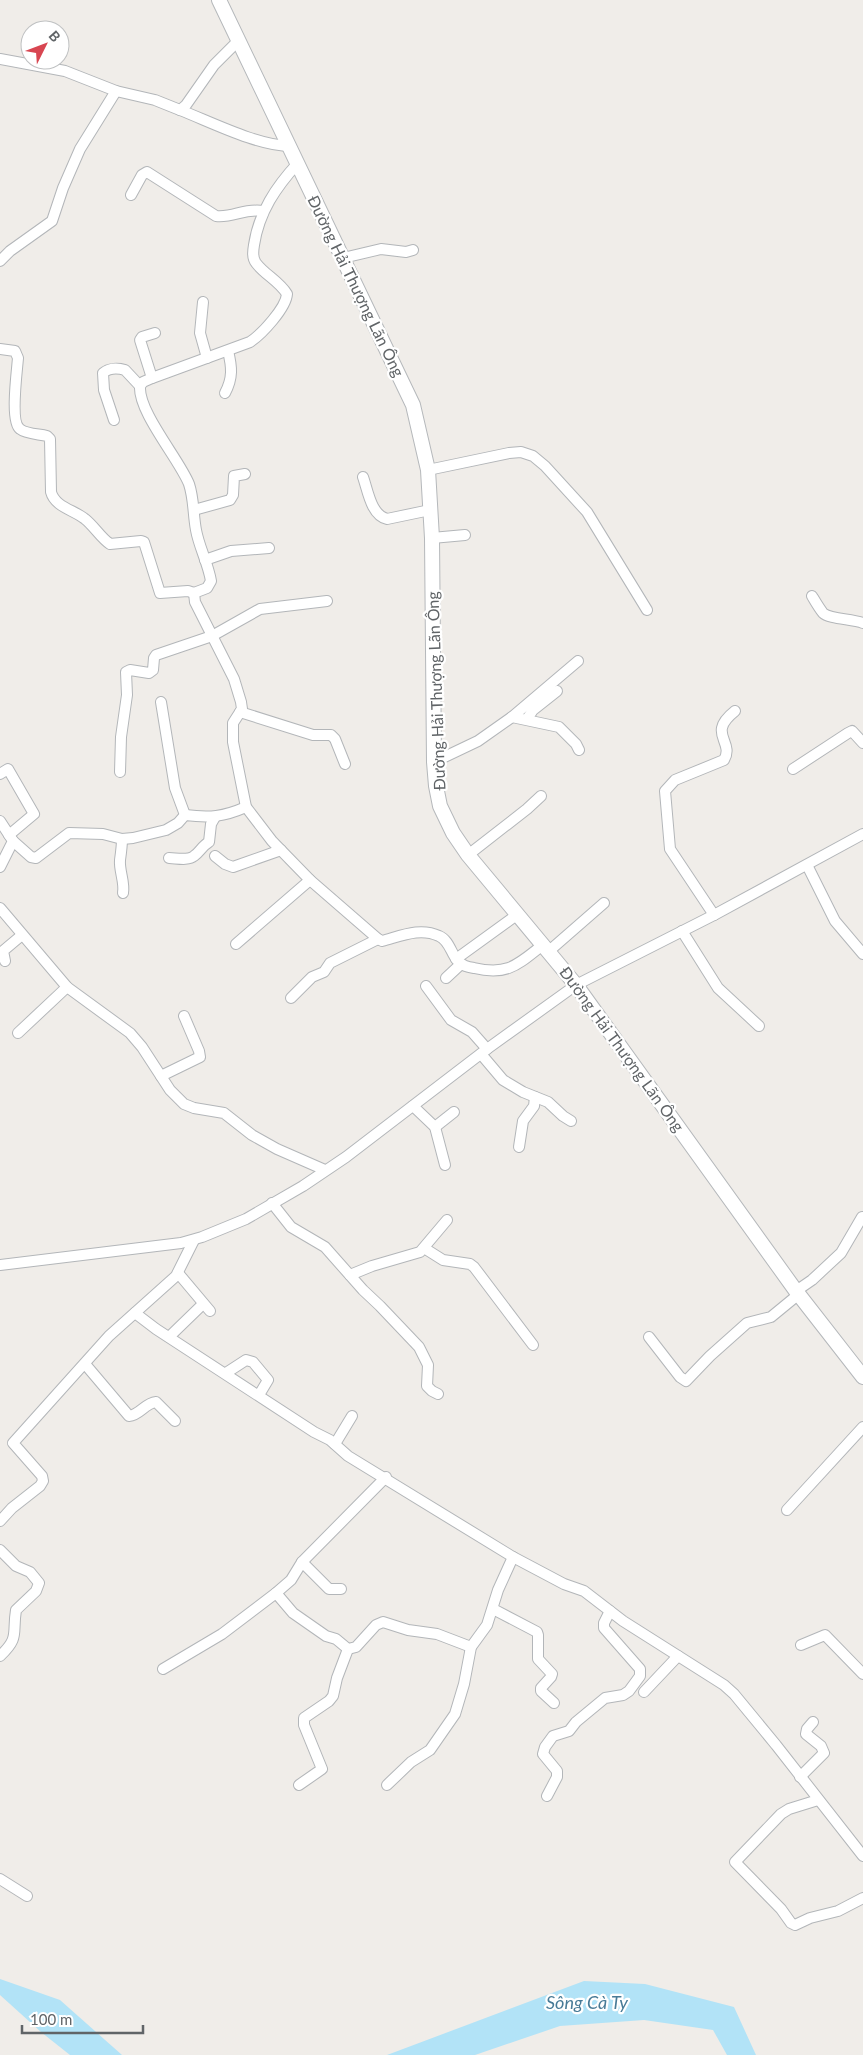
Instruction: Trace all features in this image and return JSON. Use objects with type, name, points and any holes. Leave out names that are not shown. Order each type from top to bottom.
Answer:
[{"type":"street","name":"Đường Hải Thượng Lãn Ông","points":[[219,0],[413,405],[428,470],[432,538],[434,762],[440,806],[454,834],[468,855],[576,985],[798,1293],[863,1377]]},
{"type":"street","points":[[180,110],[186,105],[214,65],[238,40]]},
{"type":"street","points":[[0,59],[65,71],[116,91],[156,100],[272,144],[290,146]]},
{"type":"street","points":[[0,261],[16,246],[52,221],[63,188],[80,149],[116,91]]},
{"type":"street","points":[[140,386],[152,378],[250,342],[260,335],[282,306],[287,296],[282,287],[256,264],[253,258],[256,231],[262,212],[283,179],[298,163]]},
{"type":"street","points":[[131,195],[142,175],[147,172],[216,216],[226,216],[247,210],[262,212]]},
{"type":"street","points":[[343,258],[381,249],[406,252],[413,250]]},
{"type":"street","points":[[203,302],[200,332],[207,358]]},
{"type":"street","points":[[152,378],[140,340],[142,337],[155,333]]},
{"type":"street","points":[[0,349],[14,352],[18,358],[15,408],[16,425],[20,429],[50,438],[51,492],[53,498],[84,518],[110,544],[144,542],[160,593],[188,591],[194,593],[207,588],[211,583],[196,529],[194,510],[185,477],[149,414],[140,393],[140,386],[125,370],[116,368],[106,370],[103,373],[104,390],[114,420]]},
{"type":"street","points":[[225,393],[232,372],[228,351]]},
{"type":"street","points":[[428,470],[509,453],[521,452],[533,456],[545,466],[587,512],[647,610]]},
{"type":"street","points":[[194,510],[230,500],[233,495],[234,476],[245,474]]},
{"type":"street","points":[[364,477],[376,512],[380,518],[387,519],[430,510]]},
{"type":"street","points":[[432,538],[465,535]]},
{"type":"street","points":[[205,560],[232,551],[269,548]]},
{"type":"street","points":[[194,593],[194,602],[236,685],[242,705],[233,723],[233,742],[246,806],[263,830],[310,880],[378,939]]},
{"type":"street","points":[[812,596],[824,615],[855,619],[863,623]]},
{"type":"street","points":[[120,772],[121,737],[127,695],[126,672],[130,670],[149,673],[153,670],[156,655],[212,636],[260,609],[327,601]]},
{"type":"street","points":[[434,762],[478,741],[512,717],[578,661]]},
{"type":"street","points":[[527,719],[534,710],[557,691]]},
{"type":"street","points":[[161,702],[175,788],[185,815]]},
{"type":"street","points":[[714,915],[670,849],[665,791],[675,780],[724,760],[727,755],[722,727],[725,720],[735,711]]},
{"type":"street","points":[[240,712],[313,734],[331,735],[335,739],[344,764]]},
{"type":"street","points":[[512,717],[559,727],[576,744],[579,750]]},
{"type":"street","points":[[793,768],[852,731],[863,743]]},
{"type":"street","points":[[0,774],[8,769],[34,814],[11,838],[0,867]]},
{"type":"street","points":[[468,855],[541,796]]},
{"type":"street","points":[[185,815],[222,816],[246,806]]},
{"type":"street","points":[[0,821],[11,838],[33,858],[38,858],[69,833],[103,834],[122,839],[133,838],[166,830],[178,823],[185,815]]},
{"type":"street","points":[[169,858],[190,858],[194,856],[201,847],[209,842],[211,824],[215,817]]},
{"type":"street","points":[[0,1265],[194,1240],[246,1219],[303,1186],[358,1149],[412,1106],[576,985],[714,915],[863,834]]},
{"type":"street","points":[[122,839],[120,859],[124,894]]},
{"type":"street","points":[[215,856],[225,864],[233,867],[281,850]]},
{"type":"street","points":[[807,865],[836,921],[863,954]]},
{"type":"street","points":[[236,944],[310,880]]},
{"type":"street","points":[[291,998],[312,977],[322,974],[330,963],[378,939],[382,940],[417,932],[435,934],[444,939],[458,962],[482,970],[500,972],[546,947],[604,904]]},
{"type":"street","points":[[0,908],[67,987],[130,1033],[170,1090],[187,1106],[224,1113],[252,1135],[277,1149],[325,1170]]},
{"type":"street","points":[[446,978],[458,962],[518,914]]},
{"type":"street","points":[[682,931],[718,988],[759,1026]]},
{"type":"street","points":[[5,961],[3,951],[22,935]]},
{"type":"street","points":[[426,986],[451,1020],[472,1032],[503,1080],[548,1102],[563,1116],[571,1120]]},
{"type":"street","points":[[18,1033],[67,987]]},
{"type":"street","points":[[161,1076],[200,1057],[200,1051],[184,1016]]},
{"type":"street","points":[[519,1146],[523,1121],[534,1106],[535,1097]]},
{"type":"street","points":[[412,1106],[435,1127],[445,1165]]},
{"type":"street","points":[[435,1127],[454,1112]]},
{"type":"street","points":[[272,1203],[291,1227],[325,1247],[419,1347],[428,1365],[427,1386],[438,1394]]},
{"type":"street","points":[[649,1337],[685,1381],[747,1323],[771,1317],[798,1293],[841,1253],[862,1217]]},
{"type":"street","points":[[350,1275],[379,1264],[416,1254],[424,1248],[447,1220]]},
{"type":"street","points":[[0,1521],[12,1508],[43,1482],[42,1476],[13,1443],[109,1336],[178,1273],[194,1240]]},
{"type":"street","points":[[424,1248],[443,1260],[470,1264],[474,1267],[533,1345]]},
{"type":"street","points":[[169,1336],[207,1308],[178,1273]]},
{"type":"street","points":[[135,1313],[335,1444],[348,1456],[386,1477],[514,1557],[564,1584],[584,1590],[610,1611],[678,1656],[706,1672],[734,1694],[863,1856]]},
{"type":"street","points":[[226,1373],[246,1360],[253,1362],[268,1380],[259,1396]]},
{"type":"street","points":[[85,1364],[130,1416],[135,1415],[150,1403],[156,1402],[175,1421]]},
{"type":"street","points":[[335,1444],[352,1416]]},
{"type":"street","points":[[787,1510],[863,1426]]},
{"type":"street","points":[[163,1669],[222,1634],[276,1593],[291,1580],[302,1562],[386,1477]]},
{"type":"street","points":[[0,1550],[16,1566],[30,1572],[39,1583],[36,1591],[16,1610],[15,1635],[0,1656]]},
{"type":"street","points":[[387,1785],[405,1766],[430,1750],[455,1714],[464,1684],[470,1647],[486,1628],[498,1590],[514,1557]]},
{"type":"street","points":[[302,1562],[329,1589],[341,1589]]},
{"type":"street","points":[[276,1593],[293,1613],[326,1636],[336,1639],[348,1649]]},
{"type":"street","points":[[493,1609],[537,1632],[538,1659],[552,1674],[552,1677],[541,1688],[541,1691],[554,1703]]},
{"type":"street","points":[[546,1796],[556,1777],[557,1771],[543,1754],[545,1747],[553,1736],[569,1731],[576,1722],[605,1698],[623,1695],[629,1691],[640,1676],[640,1669],[604,1628],[604,1622],[610,1611]]},
{"type":"street","points":[[348,1649],[356,1647],[376,1625],[383,1622],[408,1630],[437,1634],[470,1647]]},
{"type":"street","points":[[801,1645],[825,1635],[863,1674]]},
{"type":"street","points":[[299,1785],[322,1770],[304,1726],[304,1718],[329,1701],[333,1696],[337,1678],[348,1649]]},
{"type":"street","points":[[644,1692],[678,1656]]},
{"type":"street","points":[[800,1777],[824,1753],[821,1746],[806,1734],[807,1729],[814,1722]]},
{"type":"street","points":[[818,1800],[789,1809],[781,1814],[735,1862],[781,1909],[791,1924],[795,1925],[810,1918],[832,1913],[863,1898]]},
{"type":"street","points":[[0,1880],[27,1896]]},
{"type":"water","points":[[0,1979],[60,2000],[122,2055],[70,2055],[0,1995]]},
{"type":"water","name":"Sông Cà Ty","points":[[584,1981],[645,1984],[734,2007],[756,2055],[727,2055],[713,2030],[644,2020],[560,2026],[475,2055],[387,2055]]}]
